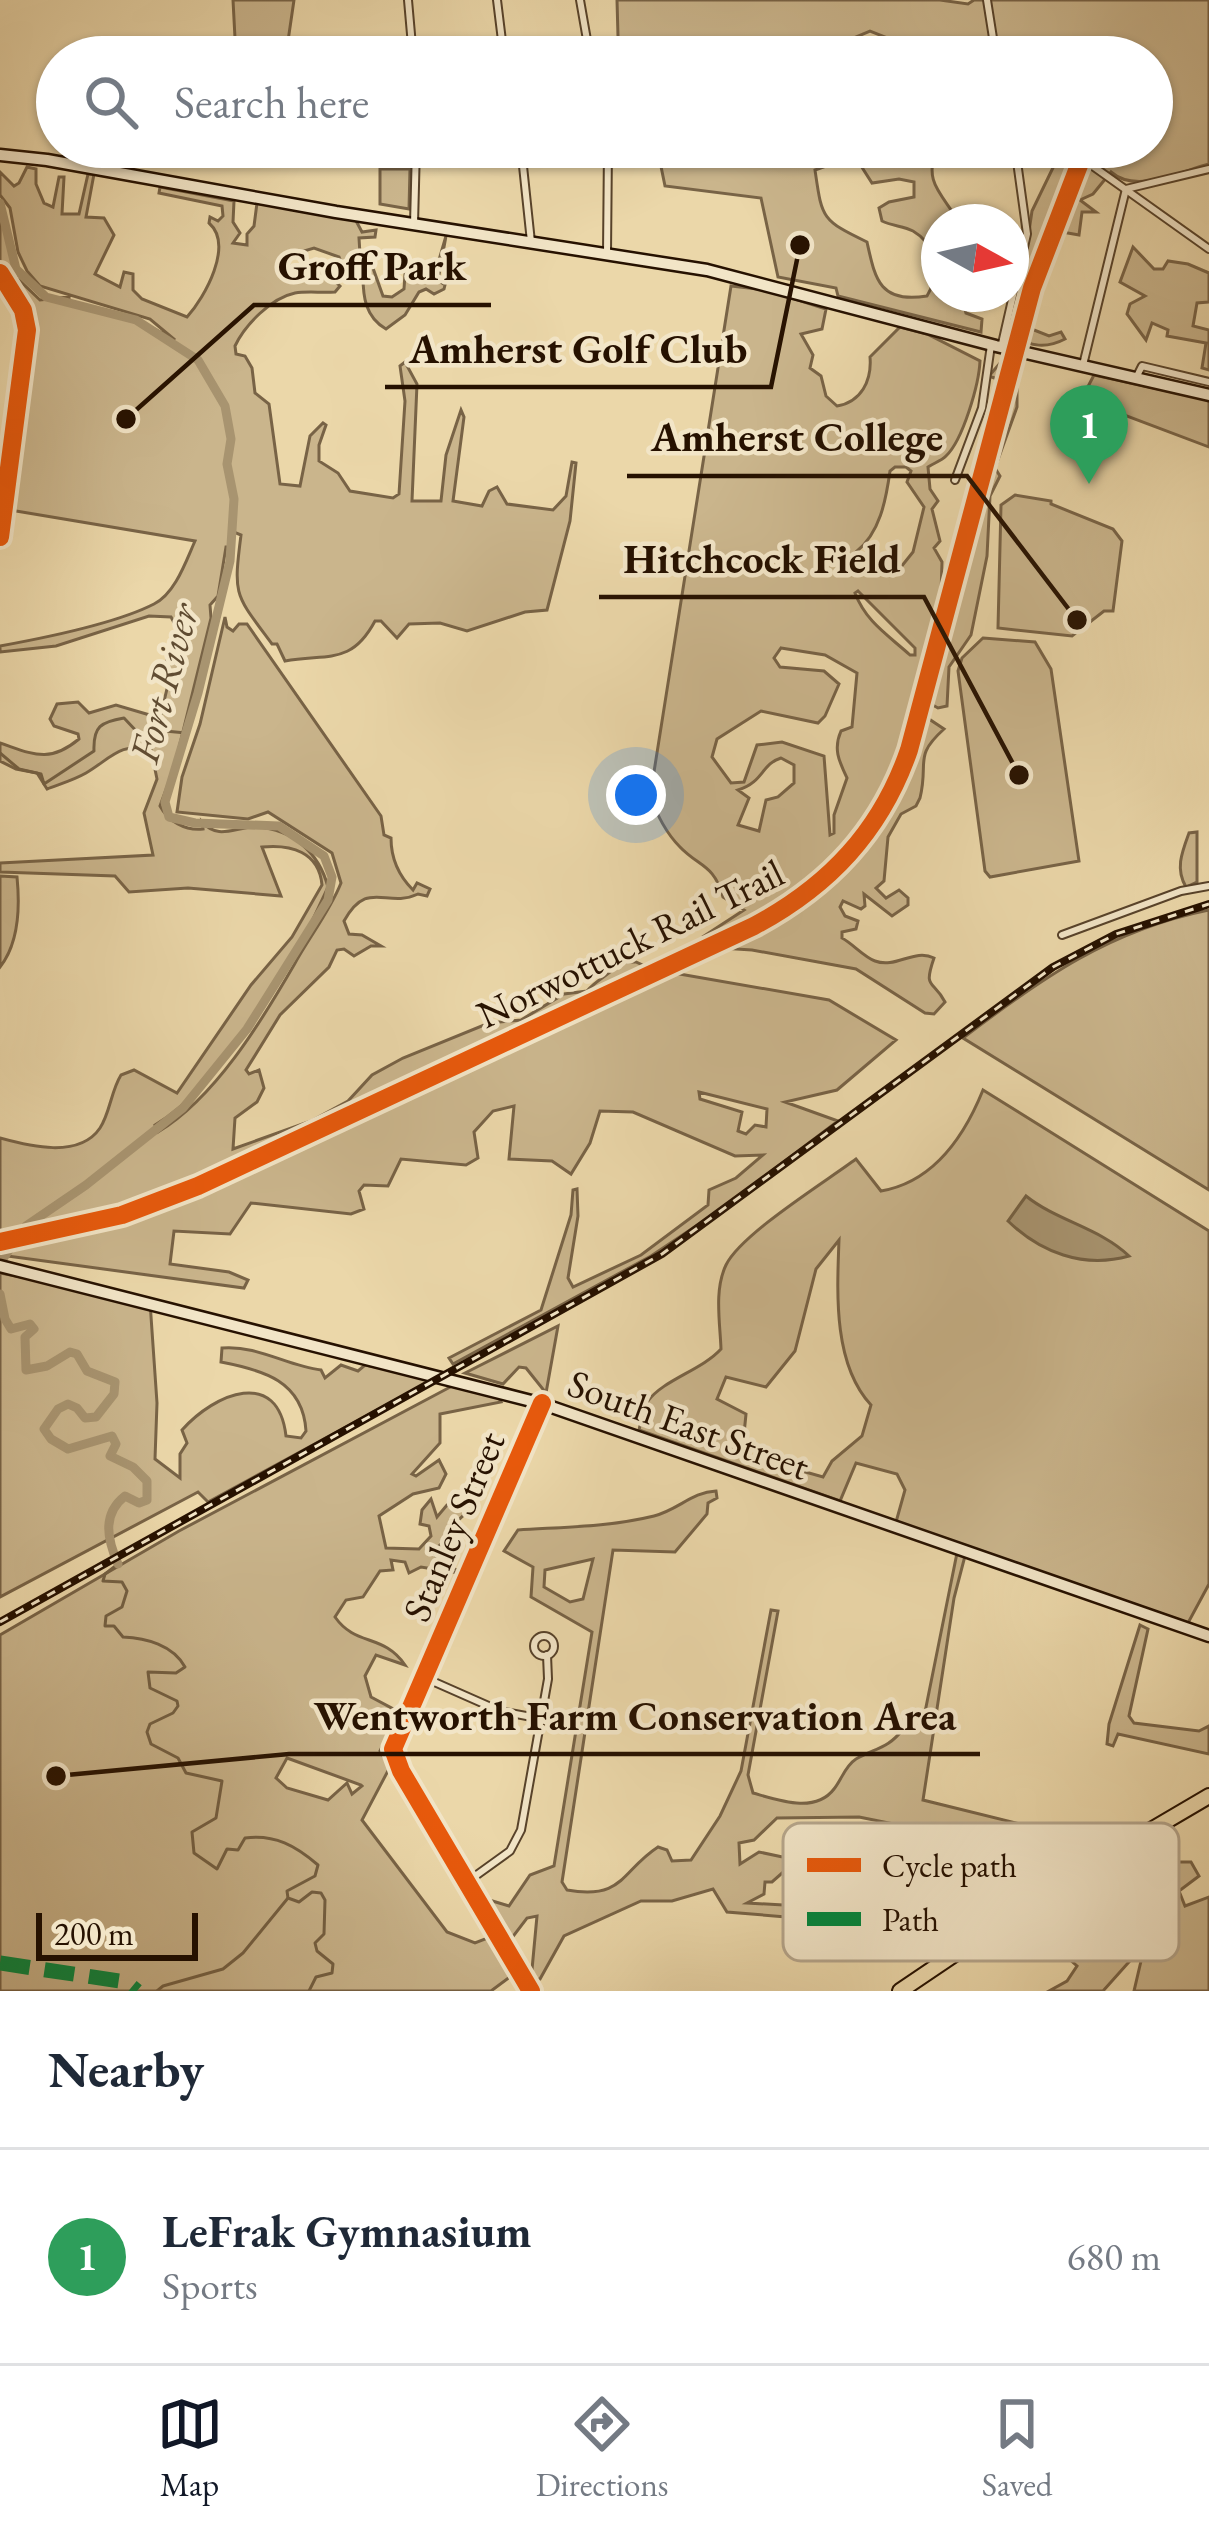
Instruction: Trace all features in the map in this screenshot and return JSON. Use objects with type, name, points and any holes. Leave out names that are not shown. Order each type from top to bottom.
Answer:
[{"type":"highway","points":[[1163,1823],[1209,1796]]},
{"type":"highway","points":[[900,1991],[944,1961]]},
{"type":"main road","points":[[0,155],[36,159]]},
{"type":"main road","points":[[93,168],[707,270],[996,346],[1209,395]]},
{"type":"main road","name":"South East Street","points":[[5,1267],[542,1403],[1209,1636]]},
{"type":"street","points":[[409,0],[412,36]]},
{"type":"street","points":[[497,0],[501,36]]},
{"type":"street","points":[[580,0],[586,36]]},
{"type":"street","points":[[987,0],[993,36]]},
{"type":"street","points":[[415,224],[416,168]]},
{"type":"street","points":[[523,168],[531,242]]},
{"type":"street","points":[[607,253],[608,168]]},
{"type":"street","points":[[956,480],[982,407],[1027,234],[1018,168]]},
{"type":"street","points":[[1097,168],[1209,249]]},
{"type":"street","points":[[1126,189],[1209,169]]},
{"type":"street","points":[[1082,367],[1126,189]]},
{"type":"street","points":[[0,273],[23,310],[27,330],[0,537]]},
{"type":"street","points":[[1136,380],[1142,366],[1209,382]]},
{"type":"street","points":[[1062,934],[1181,891],[1209,886]]},
{"type":"street","name":"Stanley Street","points":[[531,1991],[395,1756],[396,1736],[542,1403]]},
{"type":"street","points":[[466,1882],[494,1865],[519,1837],[542,1719],[548,1655]]},
{"type":"street","points":[[423,1677],[504,1712],[542,1719]]},
{"type":"shaded area","points":[[233,0],[294,0],[289,36],[235,36]]},
{"type":"shaded area","points":[[617,0],[940,0],[968,4],[974,0],[1209,0],[1209,164],[1145,181],[1111,172],[1093,194],[1080,200],[1096,212],[1082,212],[1079,235],[1062,232],[1029,328],[1049,336],[1061,332],[1065,339],[1032,344],[1014,334],[1017,312],[1029,312],[1032,211],[1053,168],[1173,168],[1173,36],[883,36],[870,31],[858,36],[618,36]]},
{"type":"shaded area","points":[[27,167],[36,169],[44,203],[53,207],[59,177],[64,177],[62,214],[79,214],[88,174],[94,174],[86,217],[104,218],[114,235],[95,274],[120,287],[124,272],[133,274],[133,290],[142,299],[187,317],[214,271],[219,244],[209,223],[210,217],[218,221],[223,216],[222,206],[159,193],[160,187],[234,201],[233,222],[240,233],[233,243],[247,245],[257,203],[354,217],[362,232],[376,230],[375,237],[359,238],[360,254],[369,257],[383,296],[392,297],[404,289],[405,274],[423,282],[434,277],[446,236],[438,280],[444,289],[434,294],[426,289],[419,292],[405,315],[386,329],[369,312],[363,276],[346,274],[339,257],[314,248],[287,256],[289,265],[299,271],[322,269],[340,286],[335,292],[295,293],[277,300],[252,321],[235,346],[236,354],[245,356],[252,368],[255,393],[269,404],[280,484],[300,486],[310,436],[323,423],[319,461],[338,473],[350,491],[393,498],[399,494],[405,401],[400,366],[405,362],[417,384],[412,501],[441,501],[446,455],[461,410],[464,417],[453,501],[482,506],[489,491],[497,487],[507,504],[553,510],[566,496],[572,462],[576,463],[570,521],[547,610],[525,612],[467,631],[440,623],[409,624],[397,638],[381,621],[375,621],[347,651],[285,661],[240,594],[241,535],[234,532],[231,547],[226,547],[218,596],[210,605],[211,618],[174,768],[160,806],[184,827],[203,829],[202,822],[221,832],[257,827],[282,832],[311,854],[328,887],[255,1018],[207,1081],[155,1125],[158,1132],[199,1100],[235,1057],[341,883],[332,853],[268,812],[248,819],[177,812],[225,617],[233,631],[247,624],[381,816],[384,835],[391,838],[394,860],[404,879],[413,890],[417,883],[430,889],[427,896],[370,898],[353,908],[344,921],[349,934],[362,935],[381,946],[354,956],[337,950],[329,967],[280,1015],[246,1070],[249,1074],[259,1070],[264,1088],[257,1102],[235,1118],[233,1149],[311,1121],[348,1101],[372,1075],[403,1058],[489,1023],[521,1020],[564,994],[587,991],[620,962],[829,1000],[896,1040],[837,1090],[785,1102],[838,1121],[720,1210],[651,1256],[453,1364],[449,1358],[541,1310],[571,1215],[573,1190],[577,1189],[578,1216],[568,1278],[573,1287],[641,1255],[708,1205],[709,1190],[736,1178],[763,1155],[735,1156],[633,1112],[600,1111],[590,1143],[571,1174],[552,1161],[509,1159],[514,1106],[493,1111],[474,1132],[478,1158],[466,1165],[401,1159],[388,1186],[364,1185],[359,1191],[364,1209],[351,1214],[251,1203],[230,1234],[174,1231],[170,1264],[229,1272],[248,1280],[244,1288],[0,1255],[0,1138],[53,1148],[80,1144],[100,1128],[121,1075],[134,1070],[177,1093],[251,985],[292,937],[322,885],[315,865],[302,852],[273,846],[262,847],[281,896],[188,888],[129,892],[115,876],[0,872],[0,863],[153,855],[144,813],[157,779],[151,750],[132,748],[116,753],[47,789],[37,773],[0,761],[0,743],[41,754],[68,747],[79,739],[78,734],[54,726],[50,719],[57,704],[78,702],[89,713],[116,705],[160,718],[171,672],[166,663],[177,628],[171,617],[149,616],[56,646],[0,652],[0,646],[100,624],[154,604],[174,585],[195,541],[10,510],[33,338],[27,303],[0,261],[0,211],[17,278],[40,300],[69,297],[69,301],[136,319],[175,340],[150,319],[40,286],[18,252],[10,208],[0,195],[0,172],[14,186]],"holes":[[[699,1092],[767,1109],[766,1127],[755,1125],[746,1134],[738,1131],[742,1112],[700,1099]]]},
{"type":"shaded area","points":[[661,168],[820,168],[815,170],[826,216],[867,242],[882,286],[898,296],[921,296],[921,312],[966,312],[982,319],[981,332],[838,296],[836,288],[778,277],[761,198],[665,186]]},
{"type":"shaded area","points":[[862,168],[932,168],[946,204],[921,204],[921,237],[882,221],[879,208],[914,197],[914,182],[872,183]]},
{"type":"shaded area","points":[[380,169],[410,169],[409,209],[380,204]]},
{"type":"shaded area","points":[[1133,247],[1154,269],[1163,269],[1168,261],[1209,273],[1209,302],[1197,303],[1193,326],[1209,330],[1209,370],[1202,368],[1206,343],[1167,336],[1168,330],[1152,323],[1146,340],[1127,314],[1130,304],[1145,296],[1120,282]]},
{"type":"shaded area","points":[[731,286],[767,290],[826,309],[822,329],[801,334],[813,355],[810,368],[821,376],[826,396],[837,406],[859,395],[867,382],[870,357],[900,327],[927,334],[980,361],[958,438],[946,456],[928,467],[930,489],[938,501],[932,509],[940,541],[934,548],[942,562],[940,626],[944,629],[1008,383],[989,376],[1007,355],[1023,358],[1017,376],[1017,407],[995,468],[1000,476],[990,496],[987,556],[971,635],[949,667],[947,706],[938,708],[920,698],[915,701],[914,709],[944,729],[925,753],[916,806],[901,814],[888,837],[884,881],[876,888],[886,898],[899,890],[908,898],[908,905],[892,916],[864,894],[861,909],[843,901],[840,907],[845,916],[858,921],[856,929],[842,932],[842,938],[871,959],[883,963],[919,955],[934,958],[929,980],[945,1002],[934,1014],[925,1013],[856,969],[721,948],[704,936],[744,910],[723,897],[710,872],[675,842],[650,797]],"holes":[[[895,467],[911,471],[907,482],[924,507],[913,552],[901,567],[879,566],[868,556],[859,563],[856,552],[876,526]],[[855,593],[915,648],[915,655],[878,627]],[[781,648],[825,655],[857,673],[852,727],[841,731],[837,744],[847,778],[830,835],[824,756],[782,742],[757,745],[744,782],[731,783],[712,757],[717,739],[761,711],[818,723],[825,716],[839,684],[824,671],[780,667],[774,658]],[[781,758],[794,765],[794,783],[778,797],[766,800],[759,831],[738,825],[749,798],[738,790]]]},
{"type":"shaded area","points":[[1094,375],[1209,400],[1209,447],[1087,401],[1083,396]]},
{"type":"shaded area","points":[[1015,495],[1051,501],[1113,529],[1122,541],[1113,611],[1104,611],[1072,636],[998,628],[1001,505]]},
{"type":"shaded area","points":[[983,638],[1035,642],[1051,669],[1079,861],[990,877],[985,871],[958,671],[962,658]]},
{"type":"shaded area","points":[[1197,832],[1197,882],[1186,887],[1182,854],[1189,833]]},
{"type":"shaded area","points":[[0,876],[17,877],[18,900],[15,936],[0,967]]},
{"type":"shaded area","points":[[1209,910],[1209,1190],[963,1038],[1108,943]]},
{"type":"shaded area","points":[[983,1090],[1209,1231],[1209,1584],[1188,1623],[896,1522],[905,1490],[897,1474],[856,1463],[840,1501],[639,1430],[645,1407],[655,1394],[721,1349],[722,1275],[748,1239],[856,1159],[881,1191],[917,1178],[945,1155]],"holes":[[[839,1240],[838,1305],[844,1349],[871,1405],[862,1436],[832,1461],[823,1477],[742,1454],[746,1414],[717,1399],[726,1377],[766,1387],[795,1351],[816,1269]]]},
{"type":"shaded area","points":[[1026,1196],[1129,1256],[1079,1259],[1034,1241],[1008,1221]]},
{"type":"shaded area","points":[[0,1273],[150,1302],[157,1403],[155,1459],[180,1478],[180,1454],[187,1443],[182,1430],[227,1397],[258,1394],[281,1414],[286,1436],[301,1438],[306,1431],[289,1389],[266,1374],[221,1362],[222,1348],[248,1350],[321,1370],[325,1378],[341,1365],[358,1371],[365,1365],[436,1378],[208,1502],[198,1492],[0,1597]]},
{"type":"shaded area","points":[[558,1326],[546,1393],[526,1368],[519,1367],[503,1384],[465,1373]]},
{"type":"shaded area","points":[[454,1385],[498,1396],[501,1402],[440,1414],[440,1443],[412,1474],[416,1476],[439,1460],[446,1474],[439,1488],[413,1494],[379,1516],[386,1548],[419,1549],[431,1536],[429,1526],[420,1524],[422,1510],[431,1499],[437,1517],[447,1505],[467,1512],[453,1525],[449,1544],[433,1552],[439,1561],[465,1574],[421,1567],[409,1573],[405,1562],[391,1560],[393,1570],[380,1571],[363,1597],[346,1600],[335,1617],[352,1633],[388,1648],[405,1665],[376,1655],[365,1676],[371,1697],[399,1712],[380,1751],[390,1767],[362,1820],[447,1932],[475,1943],[490,1937],[514,1974],[491,1991],[0,1991],[0,1635],[179,1531]],"holes":[[[287,1758],[362,1786],[352,1794],[347,1783],[328,1800],[287,1788],[276,1778]]]},
{"type":"shaded area","points":[[716,1491],[717,1498],[708,1503],[707,1514],[675,1552],[613,1550],[562,1882],[567,1890],[611,1887],[658,1847],[667,1850],[672,1861],[691,1860],[720,1816],[741,1771],[771,1610],[778,1611],[748,1775],[753,1793],[796,1803],[817,1801],[834,1789],[856,1759],[887,1744],[903,1729],[917,1729],[924,1717],[957,1553],[965,1556],[954,1598],[923,1800],[1016,1823],[777,1818],[754,1840],[739,1843],[740,1864],[759,1852],[783,1857],[783,1872],[765,1882],[764,1894],[747,1903],[783,1905],[783,1917],[727,1912],[713,1889],[672,1901],[641,1901],[564,1936],[540,1979],[531,1980],[537,1916],[527,1918],[508,1943],[484,1903],[509,1906],[530,1875],[554,1866],[592,1632],[531,1597],[533,1567],[504,1551],[518,1530],[637,1520]],"holes":[[[593,1559],[583,1599],[570,1602],[544,1587],[545,1570]]]},
{"type":"shaded area","points":[[1140,1625],[1148,1629],[1129,1716],[1134,1723],[1199,1731],[1209,1726],[1209,1754],[1118,1734],[1113,1746],[1107,1744]]},
{"type":"shaded area","points":[[1179,1862],[1191,1862],[1199,1876],[1179,1891]]},
{"type":"shaded area","points":[[1179,1891],[1185,1906],[1209,1897],[1209,1991],[1134,1991],[1141,1961],[1179,1961]]},
{"type":"shaded area","points":[[1071,1961],[1130,1961],[1103,1991],[1049,1991],[1067,1981],[1077,1966]]},
{"type":"waterway","name":"Fort River","points":[[0,203],[16,269],[46,297],[136,320],[198,360],[225,406],[234,499],[230,561],[165,802],[169,817],[195,823],[279,826],[324,856],[332,877],[328,900],[247,1029],[183,1108],[26,1226],[0,1263]]},
{"type":"waterway","points":[[0,753],[19,769],[41,774],[44,784],[94,751],[97,731],[109,721],[124,718],[140,735],[186,733]]},
{"type":"waterway","name":"Fort River","points":[[0,1294],[11,1329],[30,1324],[34,1329],[25,1337],[26,1370],[47,1366],[70,1352],[77,1354],[87,1371],[115,1382],[114,1394],[96,1417],[85,1418],[68,1404],[58,1409],[44,1429],[68,1449],[112,1436],[116,1444],[110,1456],[133,1467],[147,1481],[147,1500],[139,1503],[125,1496],[110,1519],[109,1536],[118,1564]]},
{"type":"waterway","name":"Fort River","points":[[118,1564],[103,1581],[122,1582],[127,1591],[122,1607],[106,1616],[105,1626],[114,1626],[123,1637],[166,1648],[185,1667],[176,1673],[148,1672],[150,1688],[177,1701],[178,1706],[150,1724],[151,1744],[178,1758],[186,1773],[222,1781],[216,1818],[192,1832],[194,1853],[217,1869],[227,1849],[238,1850],[245,1838],[266,1838],[293,1847],[318,1865],[315,1876],[287,1891],[288,1898],[299,1902],[312,1892],[321,1893],[325,1900],[324,1934],[315,1943],[317,1951],[333,1964],[332,1973],[316,1977],[309,1991]]},
{"type":"waterway","points":[[157,1991],[223,1969],[243,1953],[288,1898]]},
{"type":"railway","points":[[0,1622],[662,1254],[1053,967],[1116,934],[1209,904]]},
{"type":"marked path","points":[[0,1963],[126,1982],[137,1991]]},
{"type":"cycle path","name":"Norwottuck Rail Trail","points":[[0,1242],[122,1215],[198,1186],[754,926],[829,874],[884,806],[909,750],[1032,288],[1078,168]]},
{"type":"cycle path","points":[[0,273],[23,310],[27,330],[0,537]]},
{"type":"cycle path","points":[[531,1991],[401,1771],[393,1749],[542,1403]]},
{"type":"place","name":"Amherst Golf Club","points":[[800,245]]},
{"type":"place","name":"Groff Park","points":[[126,419]]},
{"type":"place","name":"LeFrak Gymnasium","points":[[1089,484]]},
{"type":"place","name":"Amherst College","points":[[1077,620]]},
{"type":"place","name":"Hitchcock Field","points":[[1019,775]]},
{"type":"place","name":"Wentworth Farm Conservation Area","points":[[56,1776]]}]
